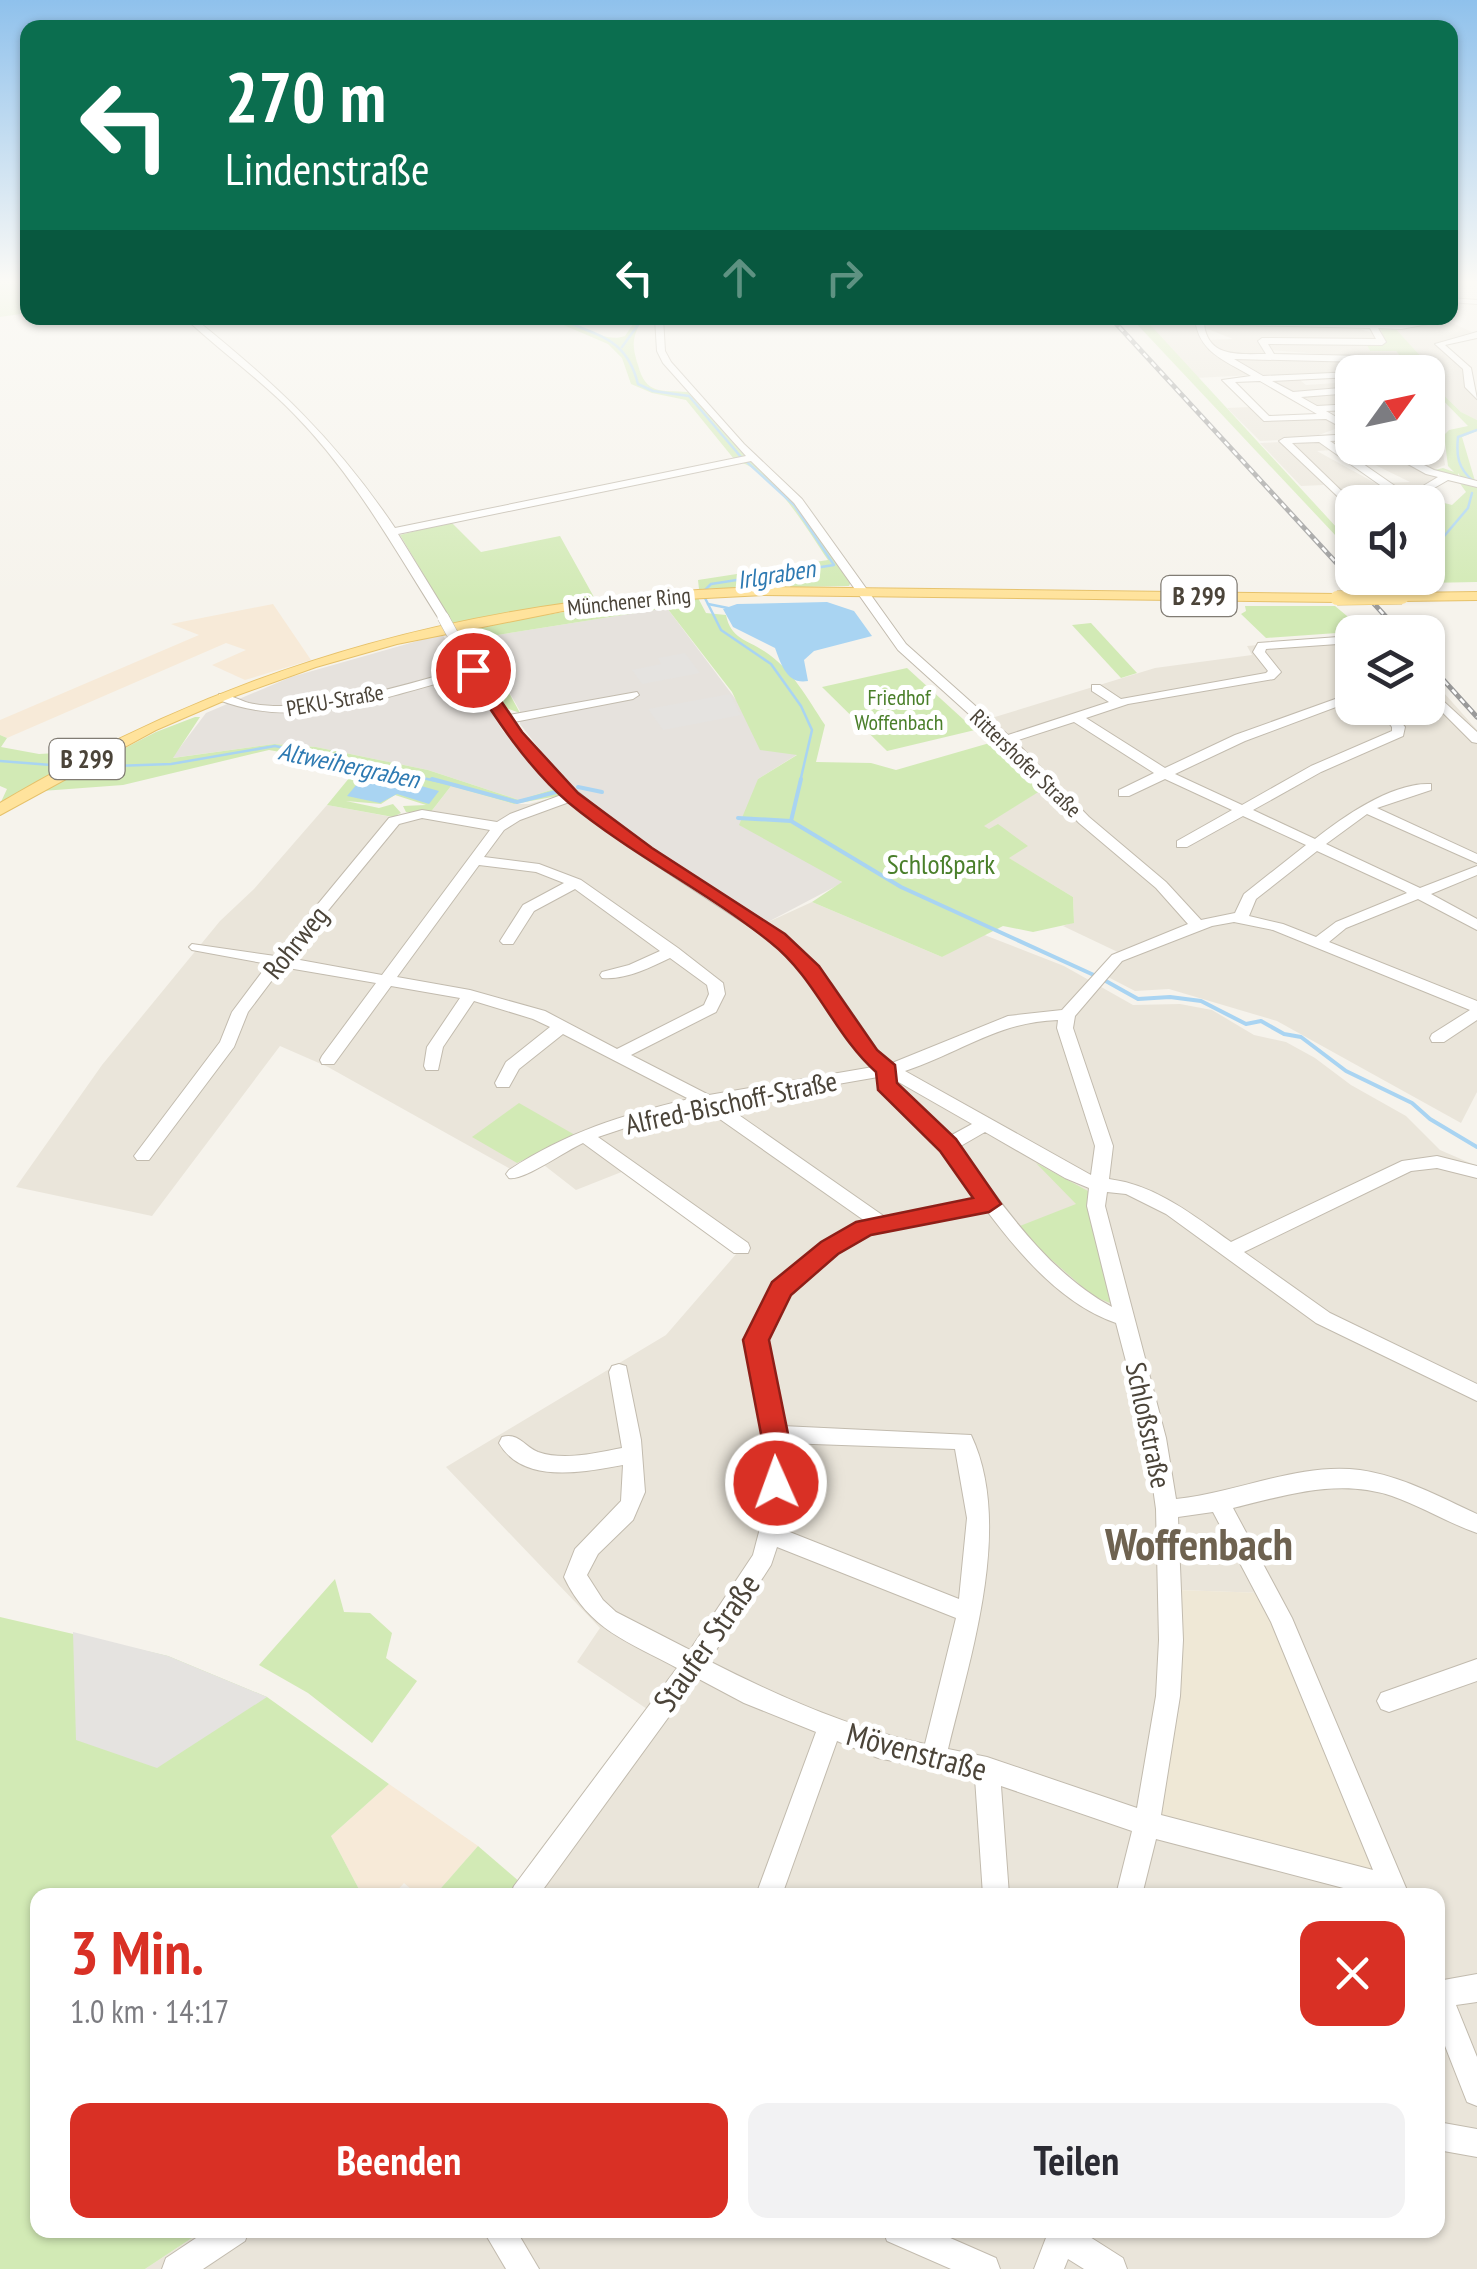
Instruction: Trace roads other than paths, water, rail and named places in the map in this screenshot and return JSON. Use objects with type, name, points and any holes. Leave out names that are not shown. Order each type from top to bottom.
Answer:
[{"type":"main road","name":"Münchener Ring","points":[[0,810],[101,751],[178,715],[390,642],[538,610],[687,594],[1477,596]]},
{"type":"street","points":[[269,387],[297,411],[354,477],[393,532],[505,720],[542,768],[645,852],[784,943],[826,987],[870,1054],[887,1070],[1062,1170],[1096,1184],[1120,1185],[1139,1192],[1238,1246],[1324,1318],[1475,1388]]},
{"type":"street","name":"Rittershofer Straße","points":[[689,387],[753,458],[798,500],[902,647],[1006,740],[1084,820],[1166,890],[1198,926]]},
{"type":"street","points":[[1235,387],[1264,418],[1328,416]]},
{"type":"street","points":[[1277,387],[1335,420]]},
{"type":"street","points":[[1291,395],[1335,391]]},
{"type":"street","points":[[1316,409],[1335,408]]},
{"type":"street","points":[[1335,435],[1321,440],[1284,441],[1335,491]]},
{"type":"street","points":[[1321,440],[1383,485]]},
{"type":"street","points":[[393,532],[753,458]]},
{"type":"street","points":[[1419,465],[1477,484]]},
{"type":"street","points":[[1431,485],[1445,476]]},
{"type":"street","points":[[1006,740],[1119,703],[1270,676],[1275,670],[1259,651],[1264,645],[1335,640]]},
{"type":"street","name":"PEKU-Straße","points":[[230,698],[254,708],[308,708],[473,670]]},
{"type":"street","points":[[1096,688],[1119,703]]},
{"type":"street","points":[[505,720],[633,696]]},
{"type":"street","points":[[1124,793],[1253,732],[1335,704]]},
{"type":"street","points":[[1445,708],[1477,739]]},
{"type":"street","points":[[1076,717],[1164,774],[1422,895],[1477,926]]},
{"type":"street","points":[[1182,844],[1316,769],[1398,733],[1397,725]]},
{"type":"street","points":[[1241,917],[1249,897],[1366,808],[1426,787]]},
{"type":"street","points":[[328,1060],[499,827],[572,796]]},
{"type":"street","points":[[1366,808],[1477,859]]},
{"type":"street","name":"Rohrweg","points":[[142,1156],[220,1054],[244,1004],[398,818],[422,814],[499,827]]},
{"type":"street","points":[[476,860],[540,868],[576,883],[715,983],[714,1002],[704,1012],[616,1056]]},
{"type":"street","points":[[1318,943],[1341,925],[1477,870]]},
{"type":"street","points":[[508,940],[528,908],[576,883]]},
{"type":"street","points":[[1068,1016],[1097,977],[1128,951],[1198,926],[1241,917],[1318,943],[1477,1010]]},
{"type":"street","points":[[196,946],[470,996],[509,1005],[562,1026],[708,1102],[880,1223]]},
{"type":"street","points":[[608,975],[634,969],[673,951]]},
{"type":"street","points":[[432,1066],[435,1047],[470,996]]},
{"type":"street","points":[[1438,1038],[1477,1010]]},
{"type":"street","name":"Alfred-Bischoff-Straße","points":[[515,1174],[584,1136],[708,1102],[887,1070],[1011,1021],[1068,1016]]},
{"type":"street","name":"Schloßstraße","points":[[1068,1016],[1065,1028],[1104,1146],[1096,1184],[1100,1227],[1156,1438],[1166,1509],[1170,1659],[1161,1750],[1131,1888]]},
{"type":"street","points":[[502,1083],[512,1066],[562,1026]]},
{"type":"street","points":[[887,1070],[886,1084],[948,1145],[1020,1242],[1083,1298],[1103,1312],[1124,1318]]},
{"type":"street","points":[[948,1145],[984,1126]]},
{"type":"street","points":[[584,1136],[742,1248]]},
{"type":"street","points":[[1238,1246],[1408,1165],[1436,1162],[1477,1172]]},
{"type":"street","name":"Staufer Straße","points":[[534,1888],[694,1664],[763,1558],[775,1513],[774,1434],[756,1340],[781,1289],[830,1248],[880,1223],[989,1204]]},
{"type":"street","points":[[510,1443],[529,1459],[543,1463],[588,1462],[630,1455],[619,1372]]},
{"type":"street","points":[[774,1434],[964,1441],[978,1516],[967,1612],[934,1756]]},
{"type":"street","name":"Mövenstraße","points":[[630,1455],[633,1499],[582,1558],[574,1577],[608,1619],[752,1695],[878,1746],[986,1769],[1147,1824],[1379,1888]]},
{"type":"street","points":[[1166,1509],[1220,1504],[1346,1478],[1370,1482],[1477,1524]]},
{"type":"street","points":[[1220,1504],[1281,1618],[1392,1888]]},
{"type":"street","points":[[772,1535],[967,1612]]},
{"type":"street","points":[[1389,1701],[1477,1670]]},
{"type":"street","points":[[771,1888],[830,1727]]},
{"type":"street","points":[[986,1769],[995,1888]]},
{"type":"street","points":[[1445,1993],[1477,1988]]},
{"type":"street","points":[[1445,2012],[1477,2092]]},
{"type":"street","points":[[1445,2137],[1477,2144]]},
{"type":"street","points":[[178,2269],[223,2238]]},
{"type":"street","points":[[503,2238],[524,2269]]},
{"type":"street","points":[[916,2238],[985,2269]]},
{"type":"street","points":[[1049,2269],[1061,2238]]},
{"type":"street","points":[[1068,2238],[1112,2269]]},
{"type":"water","points":[[827,602],[854,611],[872,636],[814,651],[804,660],[808,681],[790,677],[775,648],[733,627],[723,609],[737,604]]},
{"type":"water","points":[[368,771],[439,791],[429,804],[397,794],[380,803],[347,796]]},
{"type":"waterway","name":"Irlgraben","points":[[644,387],[689,396],[741,457]]},
{"type":"waterway","points":[[1473,481],[1461,466],[1457,444],[1458,437],[1477,430]]},
{"type":"waterway","name":"Irlgraben","points":[[704,591],[711,584],[834,565],[794,505],[747,462]]},
{"type":"waterway","points":[[1445,535],[1468,508],[1472,493]]},
{"type":"waterway","name":"Irlgraben","points":[[705,598],[708,604]]},
{"type":"waterway","points":[[708,604],[728,608]]},
{"type":"waterway","name":"Irlgraben","points":[[708,604],[721,630],[771,664],[801,706],[812,730],[800,782]]},
{"type":"waterway","name":"Altweihergraben","points":[[86,767],[171,764],[275,746],[441,782]]},
{"type":"waterway","name":"Altweihergraben","points":[[0,761],[64,766]]},
{"type":"waterway","name":"Altweihergraben","points":[[432,779],[517,802],[556,792]]},
{"type":"waterway","name":"Irlgraben","points":[[791,821],[801,779]]},
{"type":"waterway","name":"Altweihergraben","points":[[578,787],[602,792]]},
{"type":"waterway","name":"Altweihergraben","points":[[738,818],[791,821]]},
{"type":"waterway","points":[[791,821],[901,887],[1096,976]]},
{"type":"waterway","points":[[1104,980],[1138,999],[1170,997],[1201,1001],[1246,1024],[1261,1021],[1284,1034],[1301,1037],[1346,1071],[1412,1103],[1430,1119],[1477,1147]]},
{"type":"railway","points":[[1174,387],[1384,615]]},
{"type":"railway","points":[[1445,682],[1477,717]]},
{"type":"district","name":"Woffenbach","points":[[1199,1543]]},
{"type":"park label","name":"Friedhof Woffenbach","points":[[899,710]]},
{"type":"park label","name":"Schloßpark","points":[[941,863]]}]
